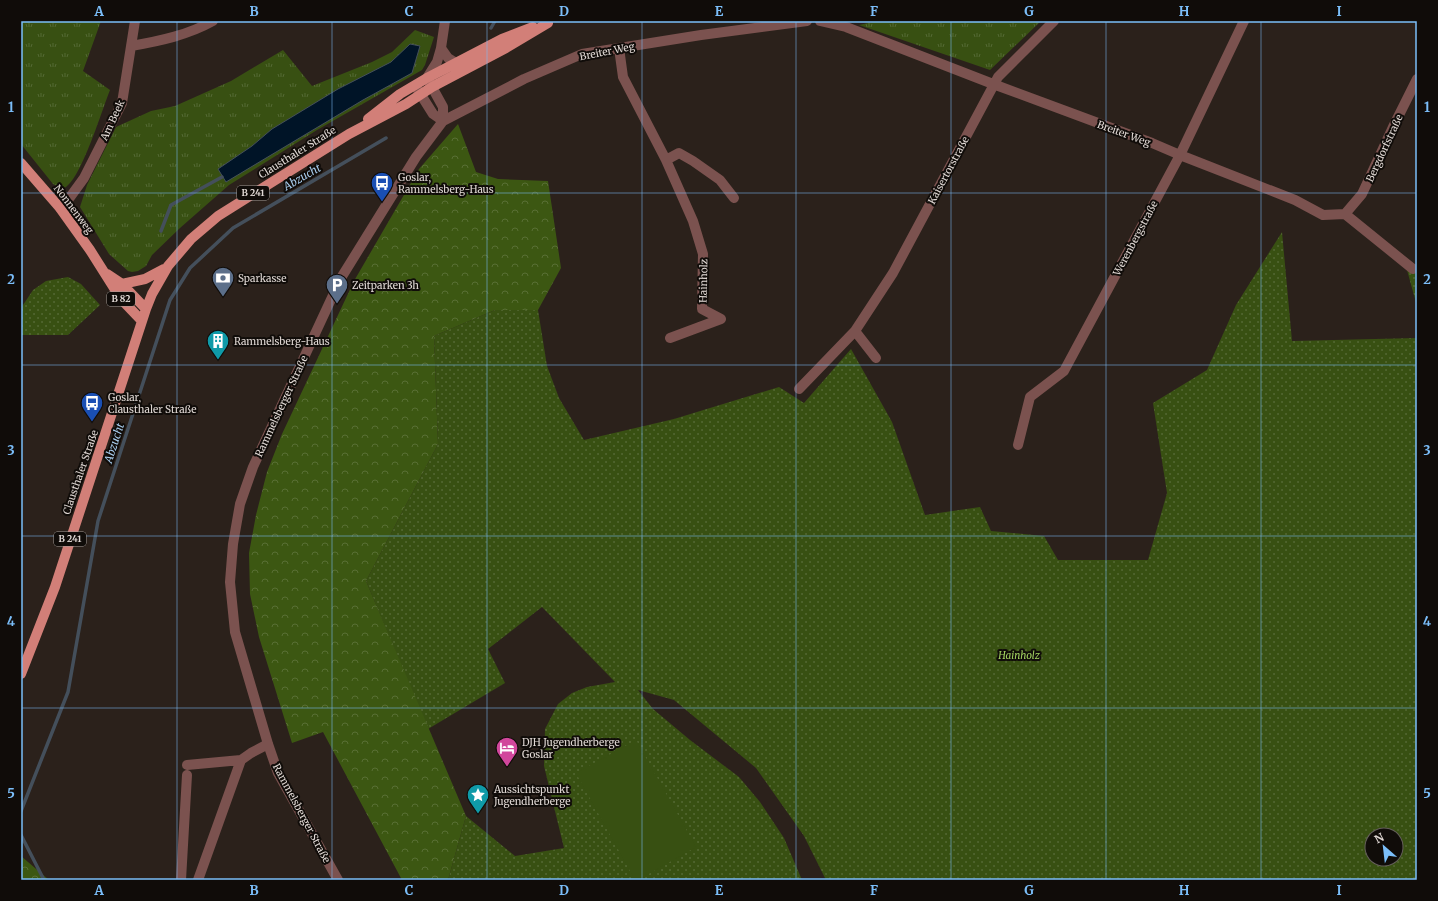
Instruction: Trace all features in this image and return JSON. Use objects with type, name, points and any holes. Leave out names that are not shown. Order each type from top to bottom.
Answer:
[{"type":"main road","name":"Clausthaler Straße","points":[[21,674],[55,587],[146,309],[168,266],[191,239],[218,216],[349,134],[406,104],[420,94],[429,82],[456,62],[502,39],[550,22]]},
{"type":"main road","name":"Clausthaler Straße","points":[[349,134],[400,94],[415,85],[429,82],[506,48],[550,22]]},
{"type":"main road","name":"Nonnenweg","points":[[21,163],[60,208],[105,273],[121,300],[142,321]]},
{"type":"main road","name":"B 82","points":[[122,284],[145,279],[168,266]]},
{"type":"main road","name":"Nonnenweg","points":[[105,273],[122,284],[146,309]]},
{"type":"street","name":"Am Beek","points":[[60,208],[68,200],[84,178],[122,103],[135,21]]},
{"type":"street","points":[[131,46],[168,39],[194,31],[213,21]]},
{"type":"street","points":[[443,120],[443,107],[429,82],[441,48],[445,21]]},
{"type":"street","name":"Breiter Weg","points":[[443,120],[524,79],[582,54],[701,35],[806,21]]},
{"type":"street","name":"Breiter Weg","points":[[820,21],[846,27],[1152,143],[1295,200],[1323,215],[1345,214]]},
{"type":"street","name":"Kaisertorstraße","points":[[799,389],[855,331],[894,273],[993,84],[998,77],[1054,21]]},
{"type":"street","name":"Werenbergstraße","points":[[1018,445],[1030,397],[1064,371],[1180,155],[1244,21]]},
{"type":"street","points":[[441,48],[448,58],[456,62]]},
{"type":"street","name":"Hainholz","points":[[619,48],[623,77],[666,160],[693,221],[703,254],[702,309],[721,320],[670,338]]},
{"type":"street","name":"Bergdorfstraße","points":[[1345,214],[1362,194],[1393,126],[1417,79]]},
{"type":"street","points":[[415,85],[433,114],[443,120]]},
{"type":"street","name":"Rammelsberger Straße","points":[[338,880],[278,773],[268,744],[235,632],[230,582],[233,544],[240,504],[252,467],[341,278],[416,157],[443,120]]},
{"type":"street","points":[[666,160],[678,153],[694,161],[720,180],[734,198]]},
{"type":"street","points":[[1345,214],[1413,269]]},
{"type":"street","points":[[855,331],[876,358]]},
{"type":"street","points":[[181,880],[187,770],[241,760],[250,753],[268,744]]},
{"type":"street","points":[[198,880],[241,760]]},
{"type":"green space","points":[[21,21],[101,21],[83,71],[110,90],[85,157],[72,180],[64,188],[60,188],[53,184],[21,144]]},
{"type":"green space","points":[[877,21],[1041,21],[990,70],[859,25]]},
{"type":"green space","points":[[415,30],[434,37],[422,70],[317,130],[229,185],[180,228],[152,255],[146,266],[138,271],[128,271],[109,254],[80,207],[87,185],[116,127],[151,111],[175,106],[231,81],[283,50],[312,86],[372,62],[392,52]]},
{"type":"green space","points":[[458,124],[476,172],[498,179],[548,181],[561,268],[538,310],[495,310],[434,336],[438,444],[366,581],[466,816],[448,880],[402,880],[323,732],[292,743],[259,637],[250,594],[249,553],[256,515],[267,472],[282,434],[354,281],[419,169]]},
{"type":"green space","points":[[1282,232],[1292,341],[1417,338],[1417,880],[826,880],[804,836],[756,768],[674,700],[638,690],[653,709],[690,740],[739,777],[760,802],[784,838],[802,880],[448,880],[466,816],[515,856],[564,848],[544,766],[545,729],[558,704],[572,693],[587,687],[615,682],[542,607],[488,649],[505,683],[428,729],[366,581],[438,444],[434,336],[495,310],[538,310],[547,366],[559,398],[584,440],[674,419],[779,387],[804,403],[851,349],[892,422],[925,515],[980,507],[991,531],[1044,536],[1058,560],[1148,560],[1167,493],[1153,403],[1207,370],[1236,305]]},
{"type":"green space","points":[[1417,263],[1417,306],[1407,270]]},
{"type":"green space","points":[[68,277],[81,284],[100,305],[68,335],[21,335],[21,308],[33,290],[46,281]]},
{"type":"green space","points":[[636,740],[696,847],[638,880],[635,880],[576,773]]},
{"type":"green space","points":[[21,856],[49,880],[21,880]]},
{"type":"water","points":[[410,44],[420,46],[412,73],[363,100],[226,182],[218,169],[252,146],[272,129],[338,89],[391,62]]},
{"type":"waterway","name":"Abzucht","points":[[491,28],[495,21]]},
{"type":"waterway","name":"Abzucht","points":[[21,811],[68,692],[98,521],[170,300],[190,268],[233,228],[386,138]]},
{"type":"waterway","points":[[161,231],[171,205],[222,177]]},
{"type":"waterway","name":"Abzucht","points":[[21,835],[44,880]]},
{"type":"place","name":"Goslar, Rammelsberg-Haus","points":[[382,202]]},
{"type":"place","name":"Sparkasse","points":[[223,298]]},
{"type":"place","name":"Zeitparken 3h","points":[[337,304]]},
{"type":"place","name":"Rammelsberg-Haus","points":[[218,360]]},
{"type":"place","name":"Goslar, Clausthaler Straße","points":[[92,422]]},
{"type":"place","name":"DJH Jugendherberge Goslar","points":[[507,768]]},
{"type":"place","name":"Aussichtspunkt Jugendherberge","points":[[478,814]]}]
